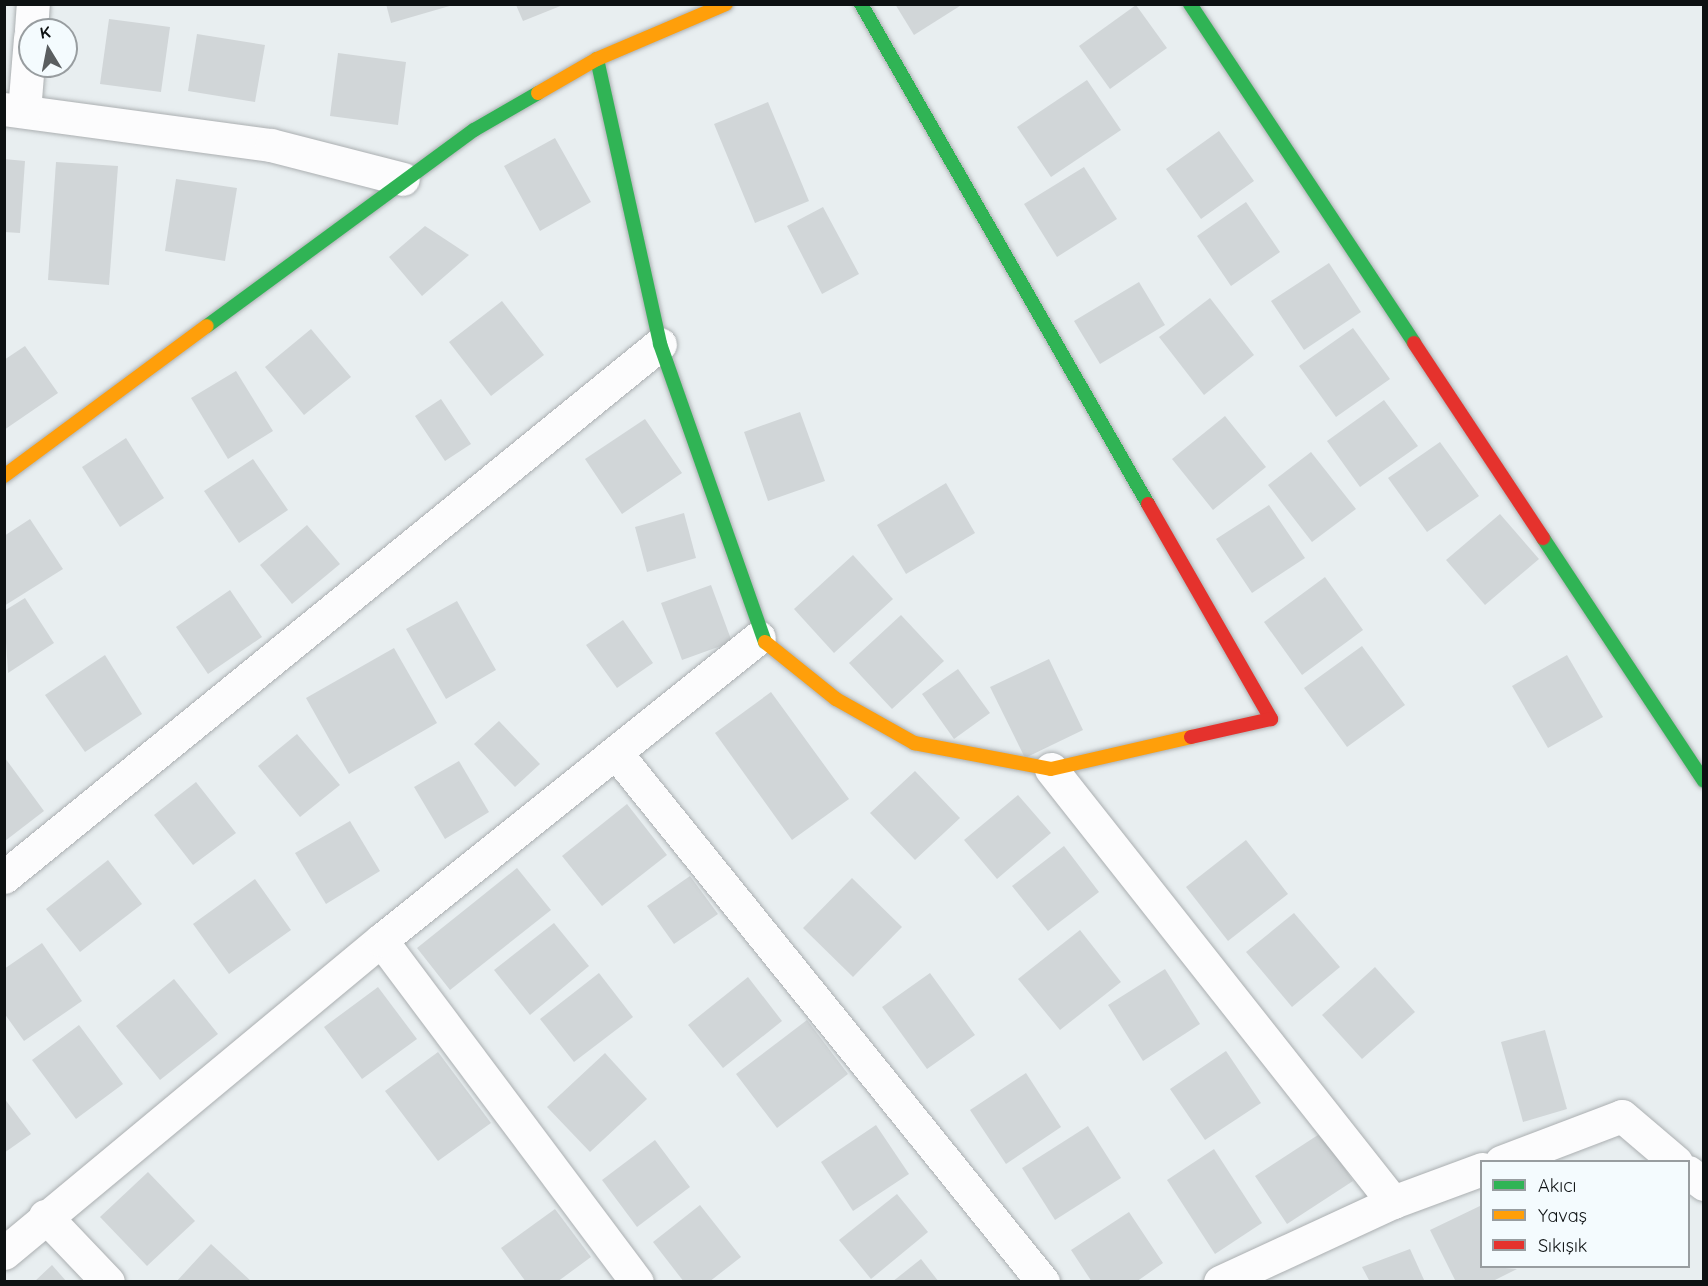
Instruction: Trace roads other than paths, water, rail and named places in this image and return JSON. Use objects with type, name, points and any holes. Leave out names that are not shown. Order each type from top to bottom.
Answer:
[{"type":"street","points":[[4,476],[403,179],[597,59],[726,4]]},
{"type":"street","points":[[597,59],[660,344],[759,638],[836,699],[914,743],[1051,770],[1271,719],[861,4]]},
{"type":"street","points":[[1190,4],[1704,781]]},
{"type":"street","points":[[21,78],[14,110],[271,145],[403,179]]},
{"type":"street","points":[[4,877],[660,344]]},
{"type":"street","points":[[4,1253],[45,1216],[381,940],[759,638]]},
{"type":"street","points":[[616,753],[1043,1281]]},
{"type":"street","points":[[1051,770],[1393,1202]]},
{"type":"street","points":[[381,940],[637,1281]]},
{"type":"street","points":[[1504,1160],[1622,1116],[1675,1160]]},
{"type":"street","points":[[1220,1281],[1393,1202],[1480,1170]]},
{"type":"street","points":[[1690,1173],[1704,1184]]},
{"type":"street","points":[[45,1216],[108,1281]]}]
